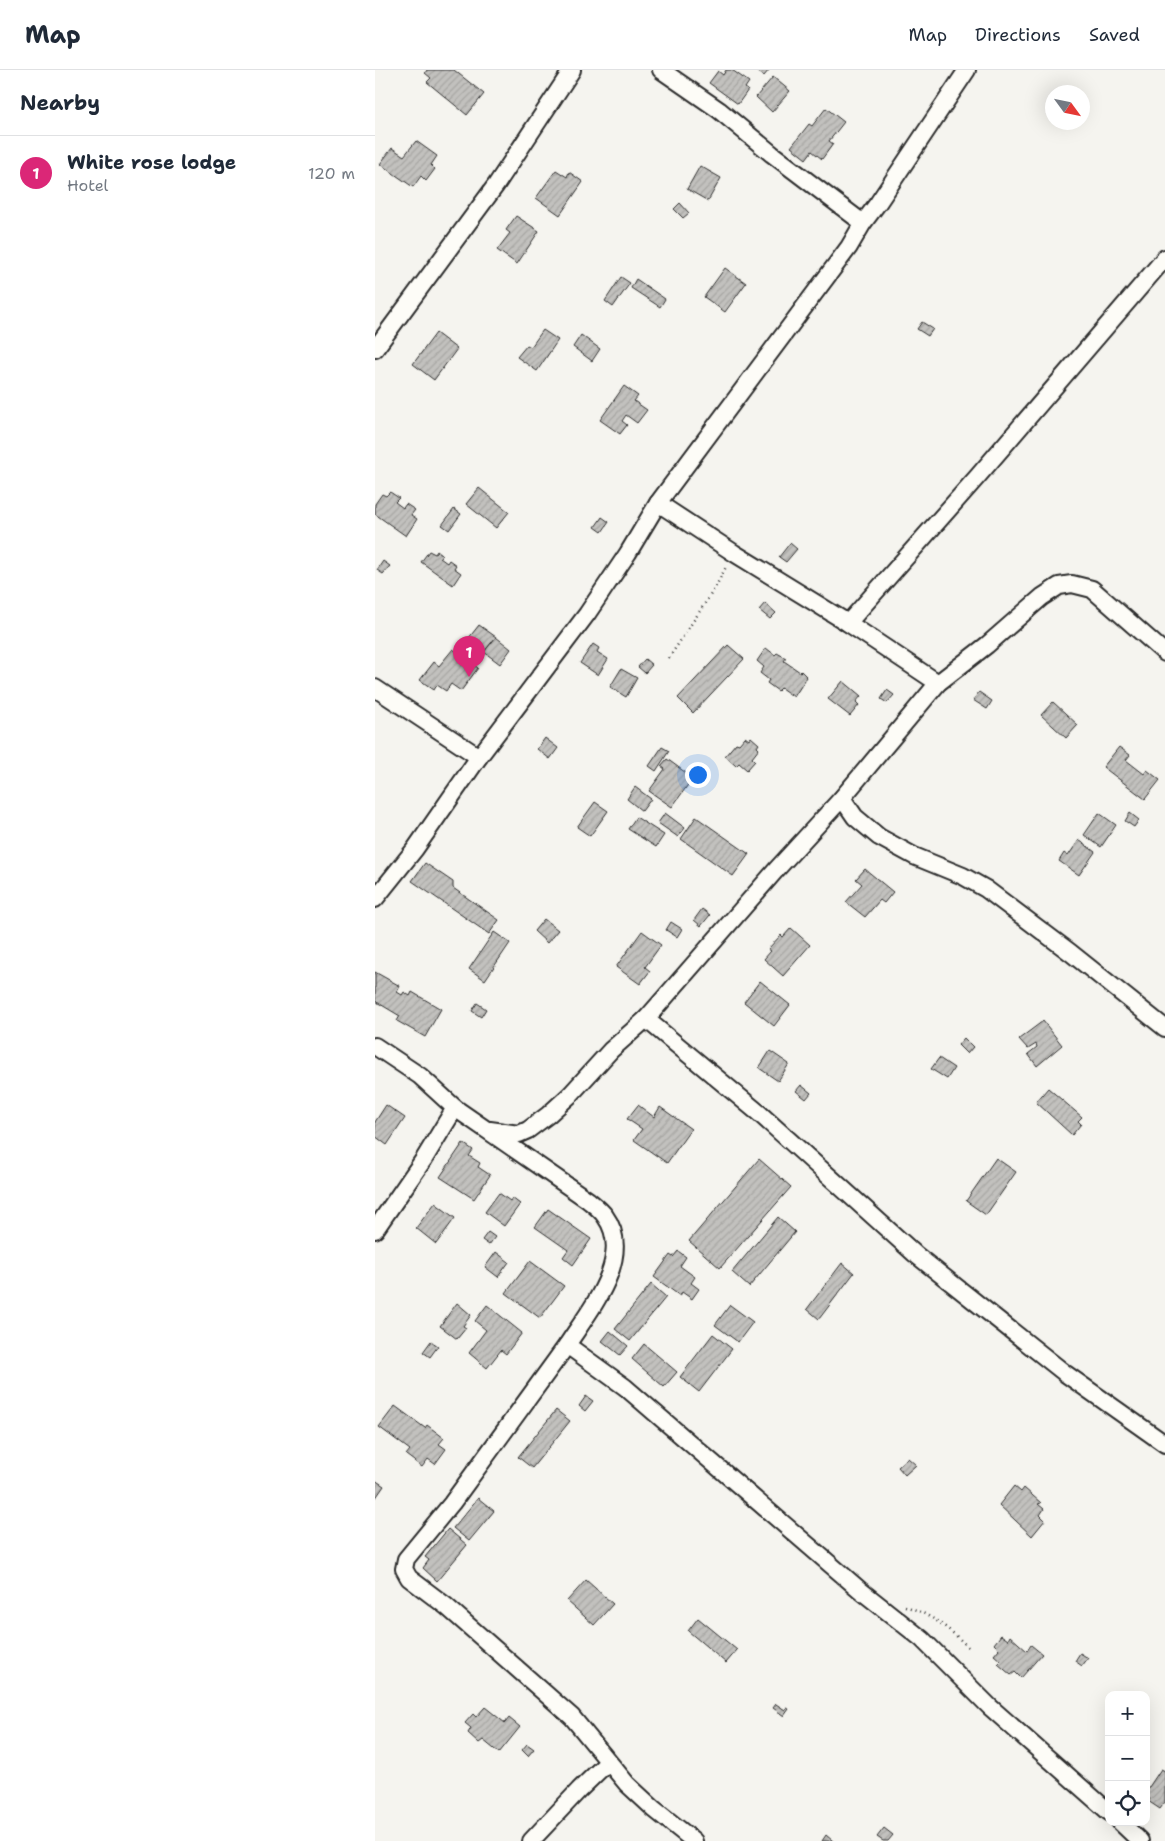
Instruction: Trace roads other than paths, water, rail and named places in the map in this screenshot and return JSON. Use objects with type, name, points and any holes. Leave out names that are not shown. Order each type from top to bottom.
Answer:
[{"type":"street","points":[[375,349],[496,185],[572,70]]},
{"type":"street","points":[[661,70],[719,110],[772,154],[863,223]]},
{"type":"street","points":[[375,899],[415,849],[479,758],[587,614],[628,553],[658,503],[849,247],[863,223],[967,70]]},
{"type":"street","points":[[848,623],[978,476],[1165,258]]},
{"type":"street","points":[[658,503],[734,553],[848,623],[938,683]]},
{"type":"street","points":[[486,1130],[519,1134],[548,1116],[570,1095],[611,1050],[646,1019],[842,798],[938,683],[987,645],[1042,597],[1059,586],[1072,584],[1092,589],[1165,653]]},
{"type":"street","points":[[375,688],[479,758]]},
{"type":"street","points":[[842,798],[855,817],[879,837],[914,856],[963,876],[986,889],[1071,952],[1165,1028]]},
{"type":"street","points":[[646,1019],[760,1114],[915,1254],[1066,1374],[1165,1444]]},
{"type":"street","points":[[375,1046],[420,1076],[455,1108],[588,1200],[605,1217],[613,1235],[615,1253],[612,1269],[597,1300],[567,1345],[452,1503],[406,1559],[404,1569],[409,1578],[446,1606],[572,1718],[599,1748],[627,1784],[654,1809],[694,1841]]},
{"type":"street","points":[[375,1230],[424,1159],[455,1108]]},
{"type":"street","points":[[567,1345],[625,1387],[861,1590],[922,1639],[990,1707],[1105,1809]]},
{"type":"street","points":[[531,1841],[608,1762]]},
{"type":"street","points":[[1124,1826],[1140,1841]]},
{"type":"place","name":"White rose lodge","points":[[469,677]]}]
